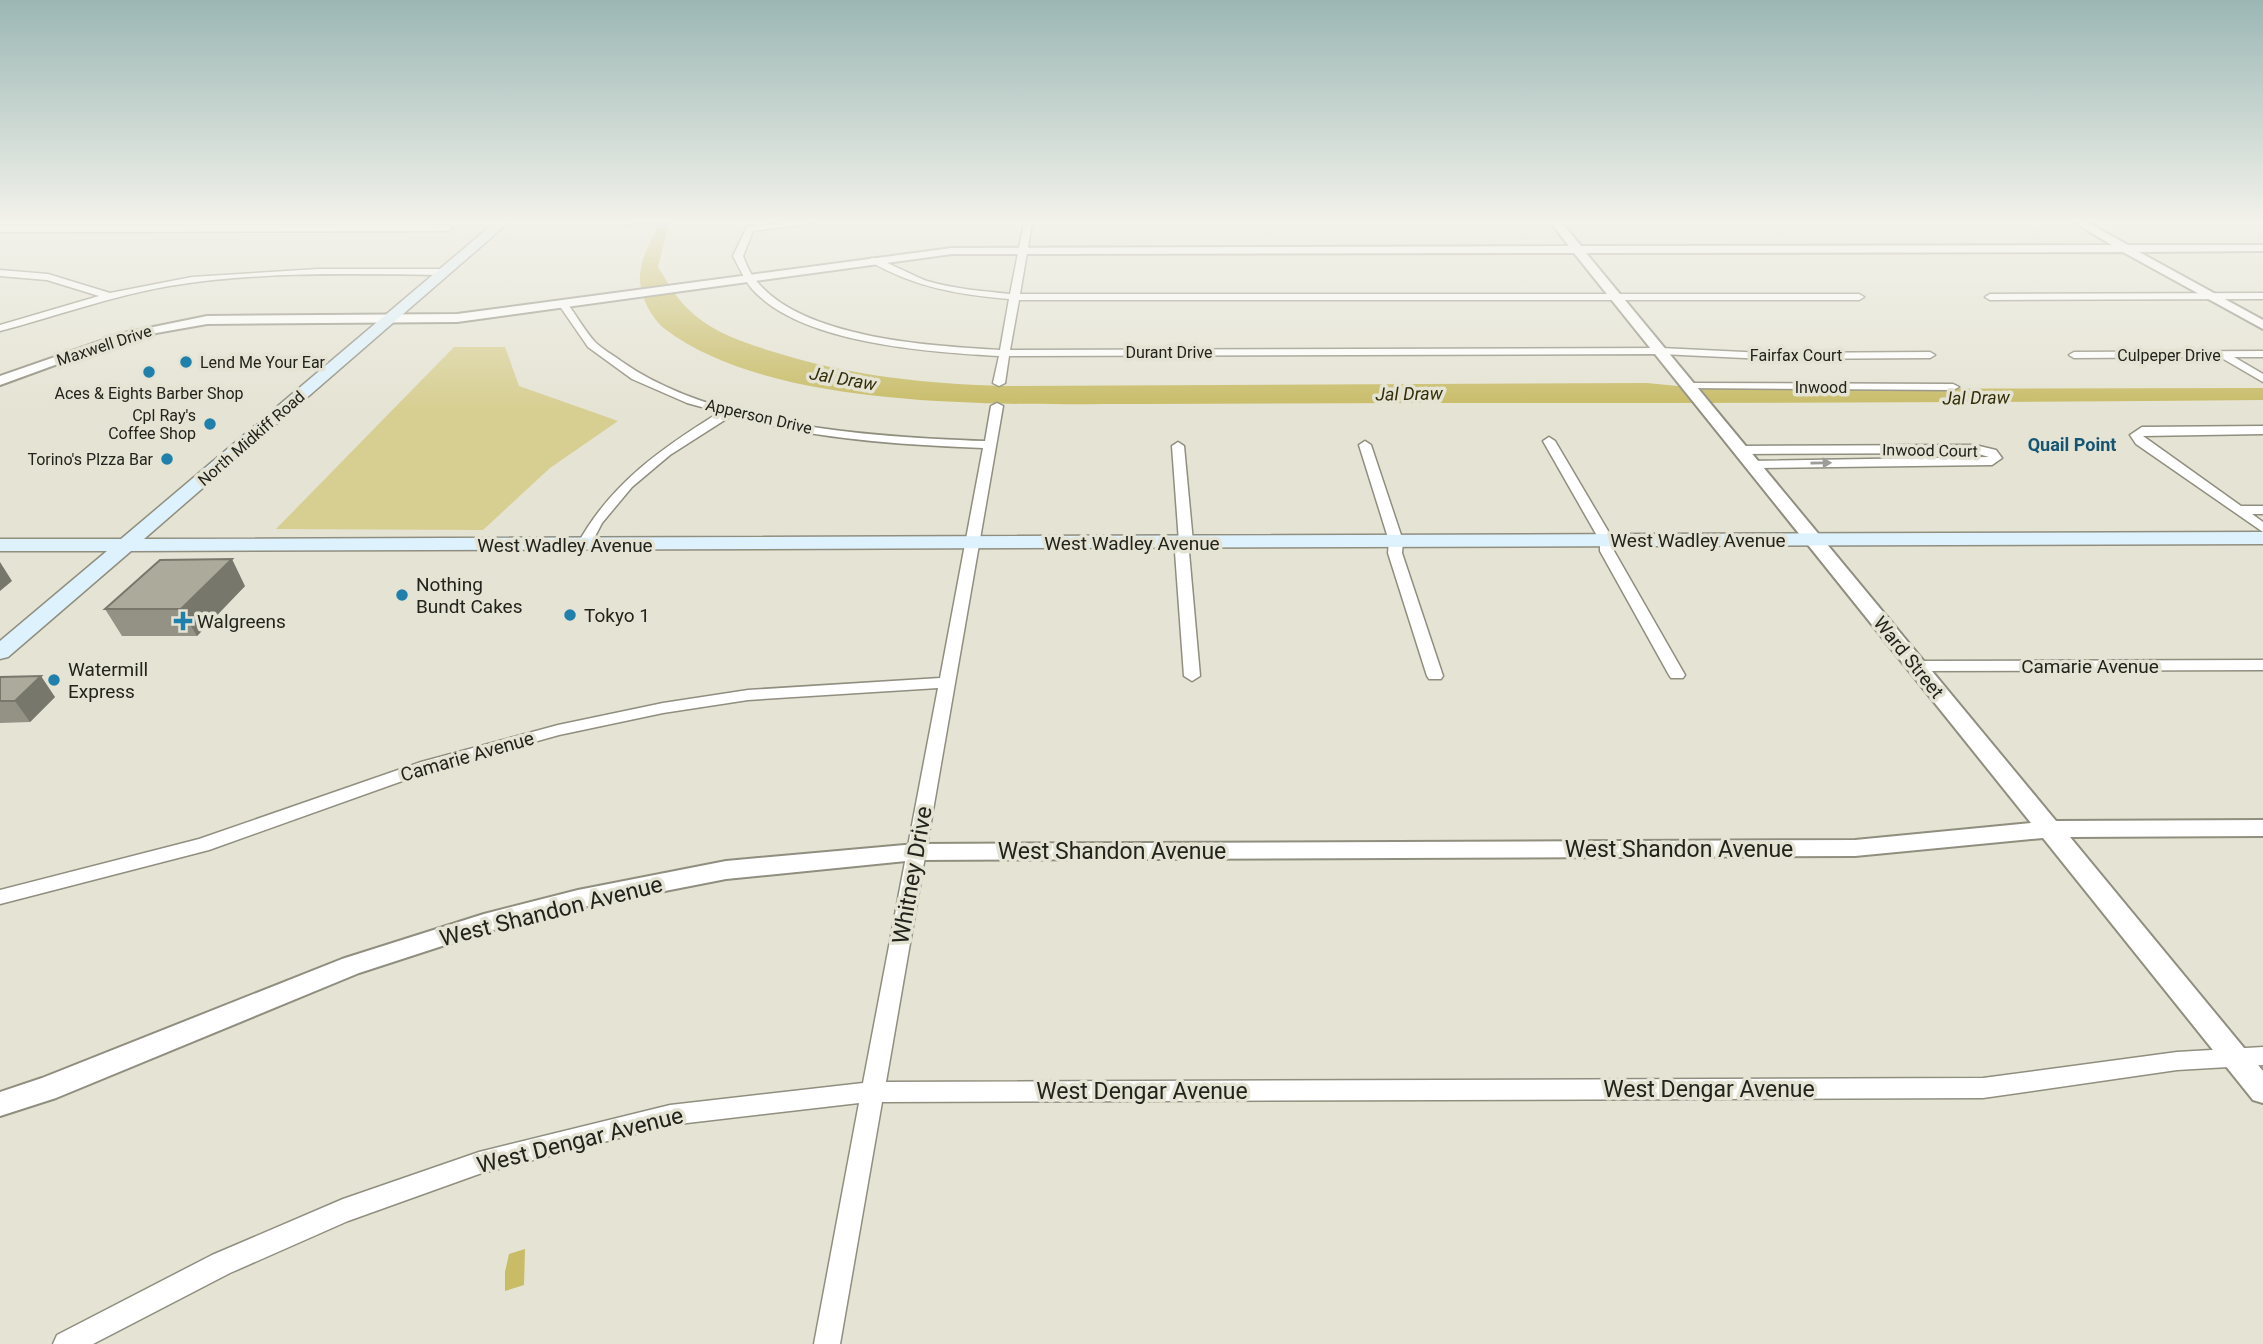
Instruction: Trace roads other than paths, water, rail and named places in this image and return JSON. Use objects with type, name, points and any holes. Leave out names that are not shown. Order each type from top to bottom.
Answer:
[{"type":"main road","name":"North Midkiff Road","points":[[0,652],[429,286]]},
{"type":"main road","name":"West Wadley Avenue","points":[[0,545],[2263,538]]},
{"type":"street","points":[[76,286],[109,296]]},
{"type":"street","points":[[0,328],[109,296],[162,286]]},
{"type":"street","name":"Maxwell Drive","points":[[0,381],[174,324],[207,320],[457,318],[697,286]]},
{"type":"street","name":"Durant Drive","points":[[755,286],[785,309],[833,329],[912,346],[1006,353],[1661,351]]},
{"type":"street","points":[[933,286],[969,293],[1016,297],[1859,296]]},
{"type":"street","points":[[999,383],[1018,286]]},
{"type":"street","name":"Ward Street","points":[[1608,286],[2263,1091]]},
{"type":"street","points":[[2193,286],[2263,325]]},
{"type":"street","points":[[1990,296],[2263,296]]},
{"type":"street","name":"Apperson Drive","points":[[564,304],[570,320],[587,342],[618,367],[682,397],[779,424],[846,435],[991,445]]},
{"type":"street","name":"Fairfax Court","points":[[1661,351],[1765,356],[1930,355]]},
{"type":"street","points":[[2221,354],[2263,379]]},
{"type":"street","name":"Culpeper Drive","points":[[2074,355],[2263,354]]},
{"type":"street","name":"Inwood","points":[[1690,386],[1953,387]]},
{"type":"street","name":"Whitney Drive","points":[[827,1344],[997,406]]},
{"type":"street","points":[[583,545],[596,522],[632,480],[667,450],[729,412]]},
{"type":"street","points":[[2263,430],[2142,431],[2136,435],[2140,441],[2263,528]]},
{"type":"street","points":[[1549,441],[1607,541],[1608,551],[1678,675]]},
{"type":"street","points":[[1364,445],[1396,541],[1395,553],[1435,676]]},
{"type":"street","points":[[1178,446],[1186,542],[1182,552],[1192,676]]},
{"type":"street","name":"Inwood Court","points":[[1975,449],[1992,453],[1996,458],[1992,461],[1747,457],[1975,449]]},
{"type":"street","points":[[2238,510],[2263,510]]},
{"type":"street","name":"Camarie Avenue","points":[[1917,666],[2263,666]]},
{"type":"street","name":"Camarie Avenue","points":[[0,897],[202,845],[427,766],[558,730],[663,708],[748,695],[947,682]]},
{"type":"street","name":"West Shandon Avenue","points":[[0,1104],[351,966],[484,923],[578,899],[726,870],[916,852],[1855,848],[2049,829],[2263,828]]},
{"type":"street","name":"West Dengar Avenue","points":[[66,1344],[221,1264],[343,1211],[479,1163],[670,1115],[873,1092],[1983,1088],[2177,1061],[2263,1056]]},
{"type":"water","name":"Jal Draw","points":[[640,286],[670,286],[685,306],[714,329],[774,352],[860,373],[947,383],[1006,386],[1647,383],[1708,389],[2263,388],[2263,400],[1023,404],[892,398],[827,389],[766,376],[711,356],[659,324]]},
{"type":"water","points":[[525,1249],[524,1285],[505,1291],[509,1254]]},
{"type":"place","name":"Lend Me Your Ear","points":[[186,362]]},
{"type":"place","name":"Aces & Eights Barber Shop","points":[[149,372]]},
{"type":"place","name":"Cpl Ray's Coffee Shop","points":[[210,424]]},
{"type":"place","name":"Torino's PIzza Bar","points":[[167,459]]},
{"type":"place","name":"Nothing Bundt Cakes","points":[[402,595]]},
{"type":"place","name":"Tokyo 1","points":[[570,615]]},
{"type":"place","name":"Walgreens","points":[[183,621]]},
{"type":"place","name":"Watermill Express","points":[[54,680]]},
{"type":"district","name":"Quail Point","points":[[2072,445]]}]
